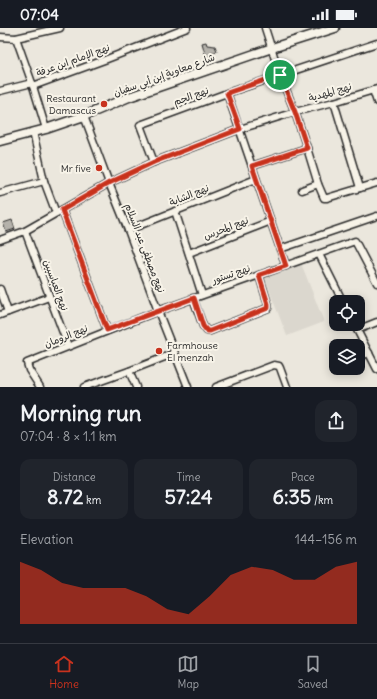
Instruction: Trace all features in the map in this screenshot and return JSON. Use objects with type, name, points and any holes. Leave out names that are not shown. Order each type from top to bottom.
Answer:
[{"type":"main road","name":"شارع معاوية إبن أبي سفيان","points":[[0,141],[46,129],[84,116],[129,97],[335,28]]},
{"type":"street","points":[[0,37],[16,38],[60,28]]},
{"type":"street","name":"نهج الإمام ابن عرفة","points":[[0,91],[32,84],[107,59],[187,28]]},
{"type":"street","points":[[265,28],[280,75],[295,112],[318,184],[324,198],[376,185]]},
{"type":"street","points":[[16,38],[46,129]]},
{"type":"street","name":"نهج الجم","points":[[154,162],[140,125],[227,93],[377,42]]},
{"type":"street","points":[[375,89],[377,102]]},
{"type":"street","name":"نهج المهدية","points":[[0,240],[25,231],[109,183],[154,162],[240,129],[375,89]]},
{"type":"street","points":[[227,93],[286,266]]},
{"type":"street","points":[[334,102],[360,188]]},
{"type":"street","name":"نهج مصطفى عبد السلام","points":[[84,116],[188,387]]},
{"type":"street","points":[[33,132],[44,180],[59,211],[107,330]]},
{"type":"street","points":[[252,166],[307,148]]},
{"type":"street","name":"نهج الشابة","points":[[128,230],[256,179]]},
{"type":"street","points":[[0,193],[44,180]]},
{"type":"street","points":[[302,190],[318,184]]},
{"type":"street","points":[[175,211],[202,295]]},
{"type":"street","points":[[280,249],[377,216]]},
{"type":"street","name":"نهج المحرس","points":[[189,253],[271,221]]},
{"type":"street","name":"نهج العباسيين","points":[[25,231],[68,346]]},
{"type":"street","name":"نهج تستور","points":[[158,311],[355,241],[377,283]]},
{"type":"street","points":[[319,254],[340,295]]},
{"type":"street","points":[[194,298],[203,326],[207,331],[210,331],[268,308],[259,275]]},
{"type":"street","points":[[0,289],[8,312]]},
{"type":"street","points":[[0,315],[49,297]]},
{"type":"street","name":"نهج الرومان","points":[[40,387],[29,370],[27,363],[158,311]]},
{"type":"street","points":[[365,325],[377,322]]},
{"type":"street","points":[[358,331],[377,369]]},
{"type":"street","points":[[84,387],[174,353]]},
{"type":"street","points":[[216,387],[274,365],[279,366],[286,387]]},
{"type":"street","points":[[129,371],[136,387]]},
{"type":"shaded area","points":[[301,263],[324,322],[287,336],[264,277]]},
{"type":"building","points":[[206,42],[207,45],[215,46],[217,51],[212,53],[211,56],[206,57],[202,43]]},
{"type":"building","points":[[12,220],[15,229],[6,232],[3,223]]},
{"type":"place","name":"Restaurant Damascus","points":[[104,104]]},
{"type":"place","name":"Mr five","points":[[99,168]]},
{"type":"place","name":"Farmhouse El menzah","points":[[159,351]]},
{"type":"route","points":[[280,75],[295,112],[307,148],[252,166],[286,266],[259,275],[269,306],[268,308],[207,331],[204,329],[194,298],[107,330],[62,210],[109,183],[154,162],[240,129],[227,93],[280,75]]}]
